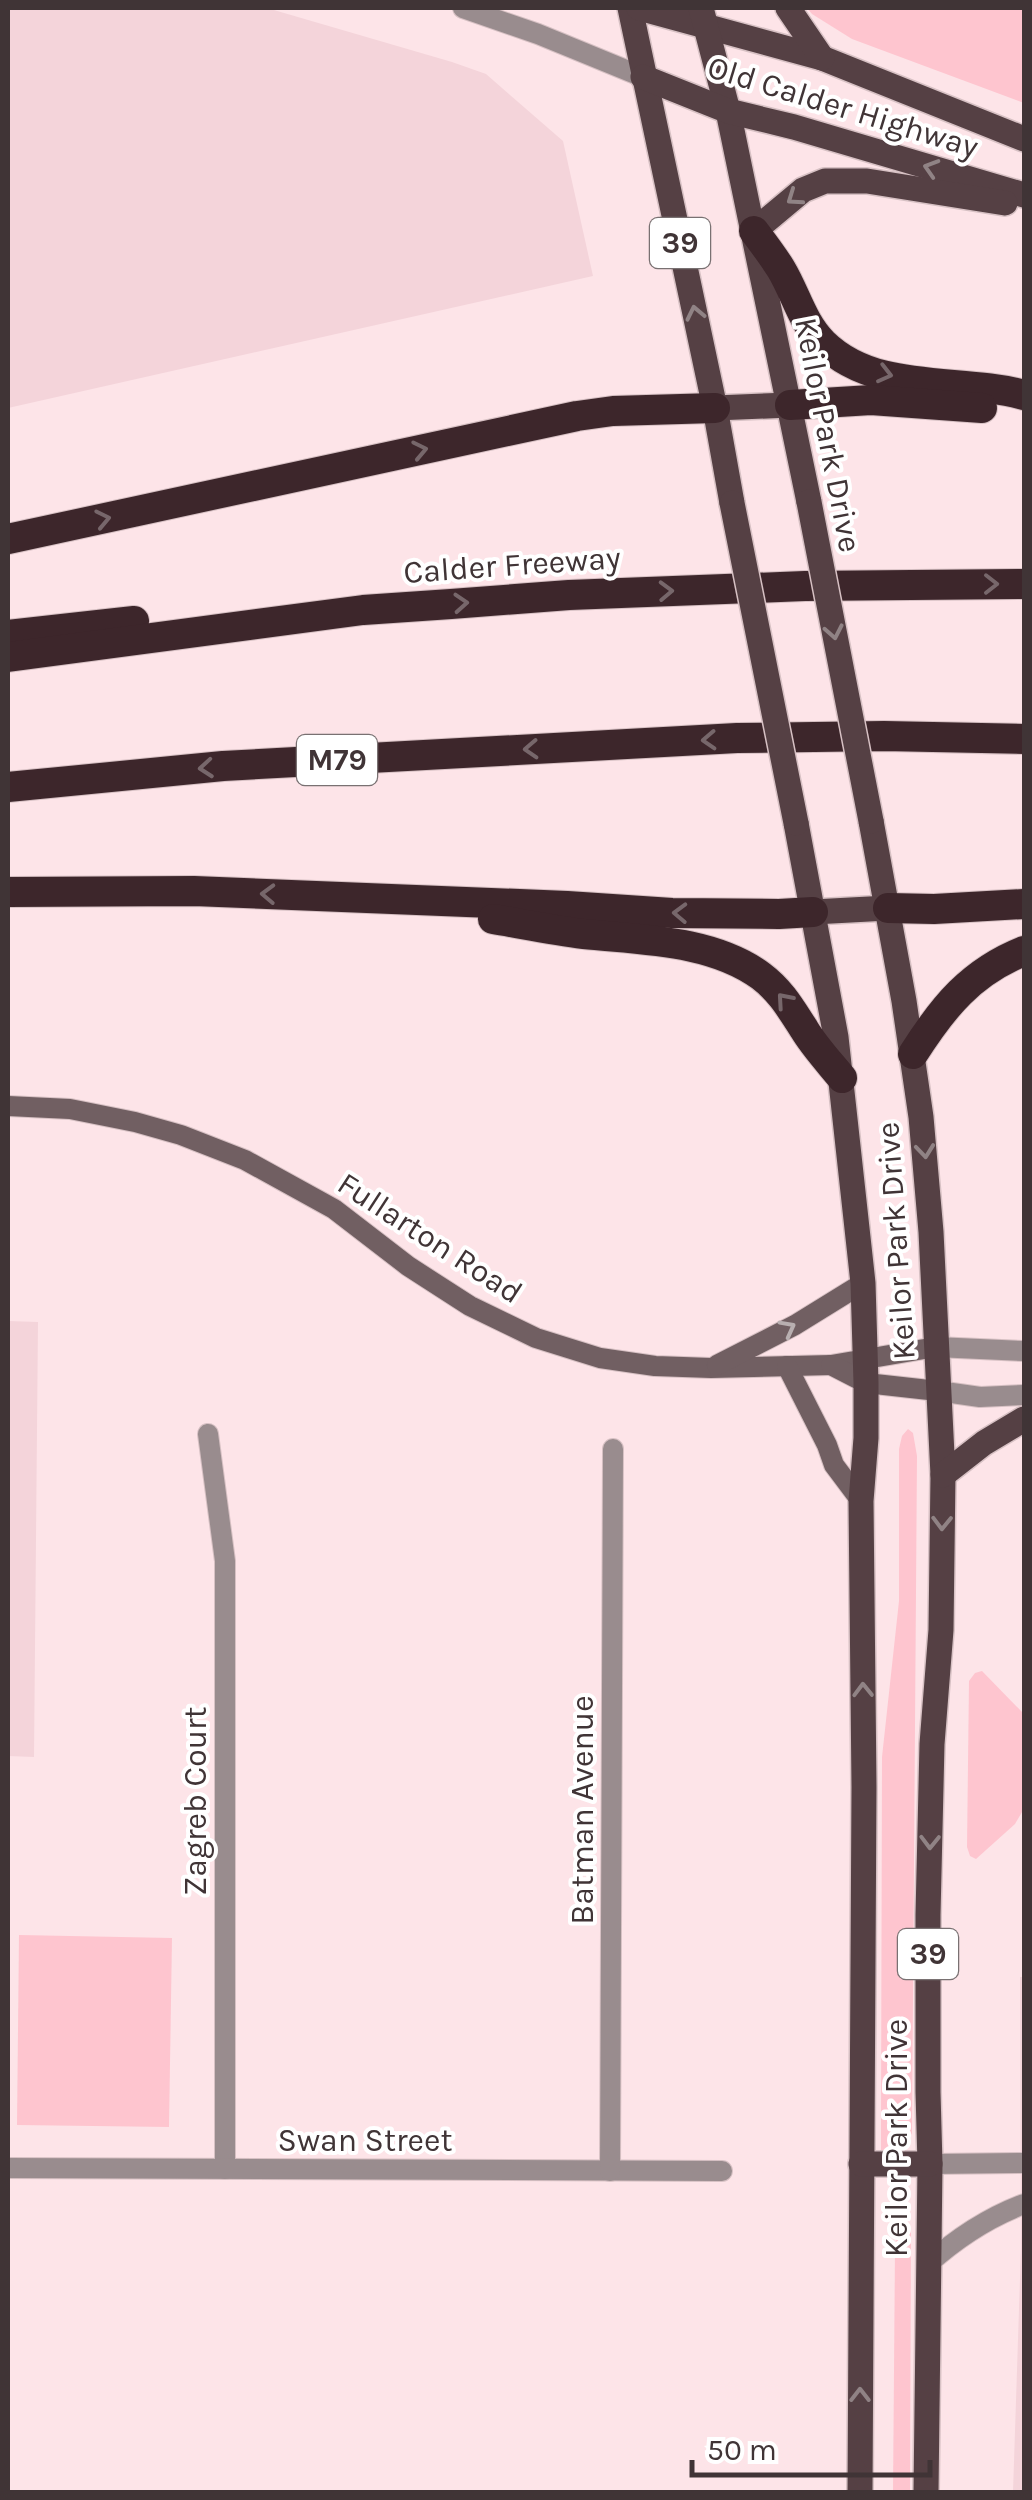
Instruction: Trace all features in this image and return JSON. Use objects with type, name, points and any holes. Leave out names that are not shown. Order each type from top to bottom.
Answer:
[{"type":"highway","points":[[754,231],[783,272],[797,306],[817,336],[850,362],[873,372],[904,378],[1024,395]]},
{"type":"highway","points":[[790,405],[871,400],[1024,411]]},
{"type":"highway","points":[[8,540],[577,416],[715,408]]},
{"type":"highway","name":"Calder Freeway","points":[[8,657],[364,610],[665,591],[1024,584]]},
{"type":"highway","points":[[8,635],[110,622],[364,610]]},
{"type":"highway","name":"M79","points":[[8,786],[224,766],[718,739],[1024,739]]},
{"type":"highway","points":[[8,892],[194,891],[672,913],[813,912]]},
{"type":"highway","points":[[366,898],[710,952],[761,976],[782,994],[804,1030],[842,1078]]},
{"type":"highway","points":[[888,908],[1024,904]]},
{"type":"highway","points":[[913,1054],[961,989],[1024,951]]},
{"type":"main road","name":"Keilor Park Drive","points":[[630,8],[715,408],[813,912],[842,1078],[863,1282],[866,1438],[860,1501],[864,1788],[860,2492]]},
{"type":"main road","name":"Old Calder Highway","points":[[639,8],[704,17],[822,58],[1024,139]]},
{"type":"main road","points":[[788,8],[822,58]]},
{"type":"main road","name":"Keilor Park Drive","points":[[704,17],[728,111],[790,405],[888,908],[913,1054],[926,1170],[943,1476],[941,1630],[932,1744],[928,1914],[926,2492]]},
{"type":"main road","name":"Old Calder Highway","points":[[644,77],[728,111],[1024,196]]},
{"type":"main road","points":[[754,231],[803,190],[826,181],[867,182],[1024,206]]},
{"type":"main road","points":[[715,408],[790,405]]},
{"type":"main road","points":[[813,912],[888,908]]},
{"type":"main road","name":"Fullarton Road","points":[[8,1106],[103,1115],[181,1134],[244,1160],[334,1209],[408,1266],[470,1306],[558,1346],[600,1358],[655,1366],[832,1365],[865,1370],[938,1391]]},
{"type":"main road","points":[[711,1368],[795,1325],[863,1282]]},
{"type":"main road","points":[[865,1370],[936,1347]]},
{"type":"main road","points":[[787,1366],[834,1465],[860,1501]]},
{"type":"main road","points":[[943,1476],[984,1443],[1024,1419]]},
{"type":"main road","points":[[861,2164],[930,2164]]},
{"type":"street","points":[[463,8],[644,77]]},
{"type":"street","points":[[936,1347],[1024,1352]]},
{"type":"street","points":[[938,1391],[980,1397],[1024,1395]]},
{"type":"street","name":"Zagreb Court","points":[[208,1434],[225,1561],[225,2169]]},
{"type":"street","name":"Batman Avenue","points":[[610,2171],[613,1449]]},
{"type":"street","points":[[930,2164],[1024,2163]]},
{"type":"street","name":"Swan Street","points":[[8,2168],[722,2171]]},
{"type":"street","points":[[928,2264],[975,2227],[1024,2204]]},
{"type":"shaded area","points":[[8,8],[267,8],[486,74],[563,141],[593,276],[8,408]]},
{"type":"shaded area","points":[[807,8],[1024,8],[1024,103],[852,39]]},
{"type":"shaded area","points":[[8,1321],[38,1322],[34,1757],[8,1756]]},
{"type":"shaded area","points":[[908,1429],[913,1433],[917,1456],[912,2133],[889,2154],[881,2153],[882,1757],[899,1601],[899,1449]]},
{"type":"shaded area","points":[[982,1671],[1022,1712],[1022,1812],[1015,1824],[976,1859],[967,1847],[969,1681]]},
{"type":"shaded area","points":[[19,1935],[172,1938],[169,2127],[17,2125]]},
{"type":"shaded area","points":[[1020,1977],[1024,1977],[1024,2492],[1013,2492],[1021,2248]]},
{"type":"shaded area","points":[[905,2216],[911,2231],[910,2492],[893,2492],[895,2248]]}]
